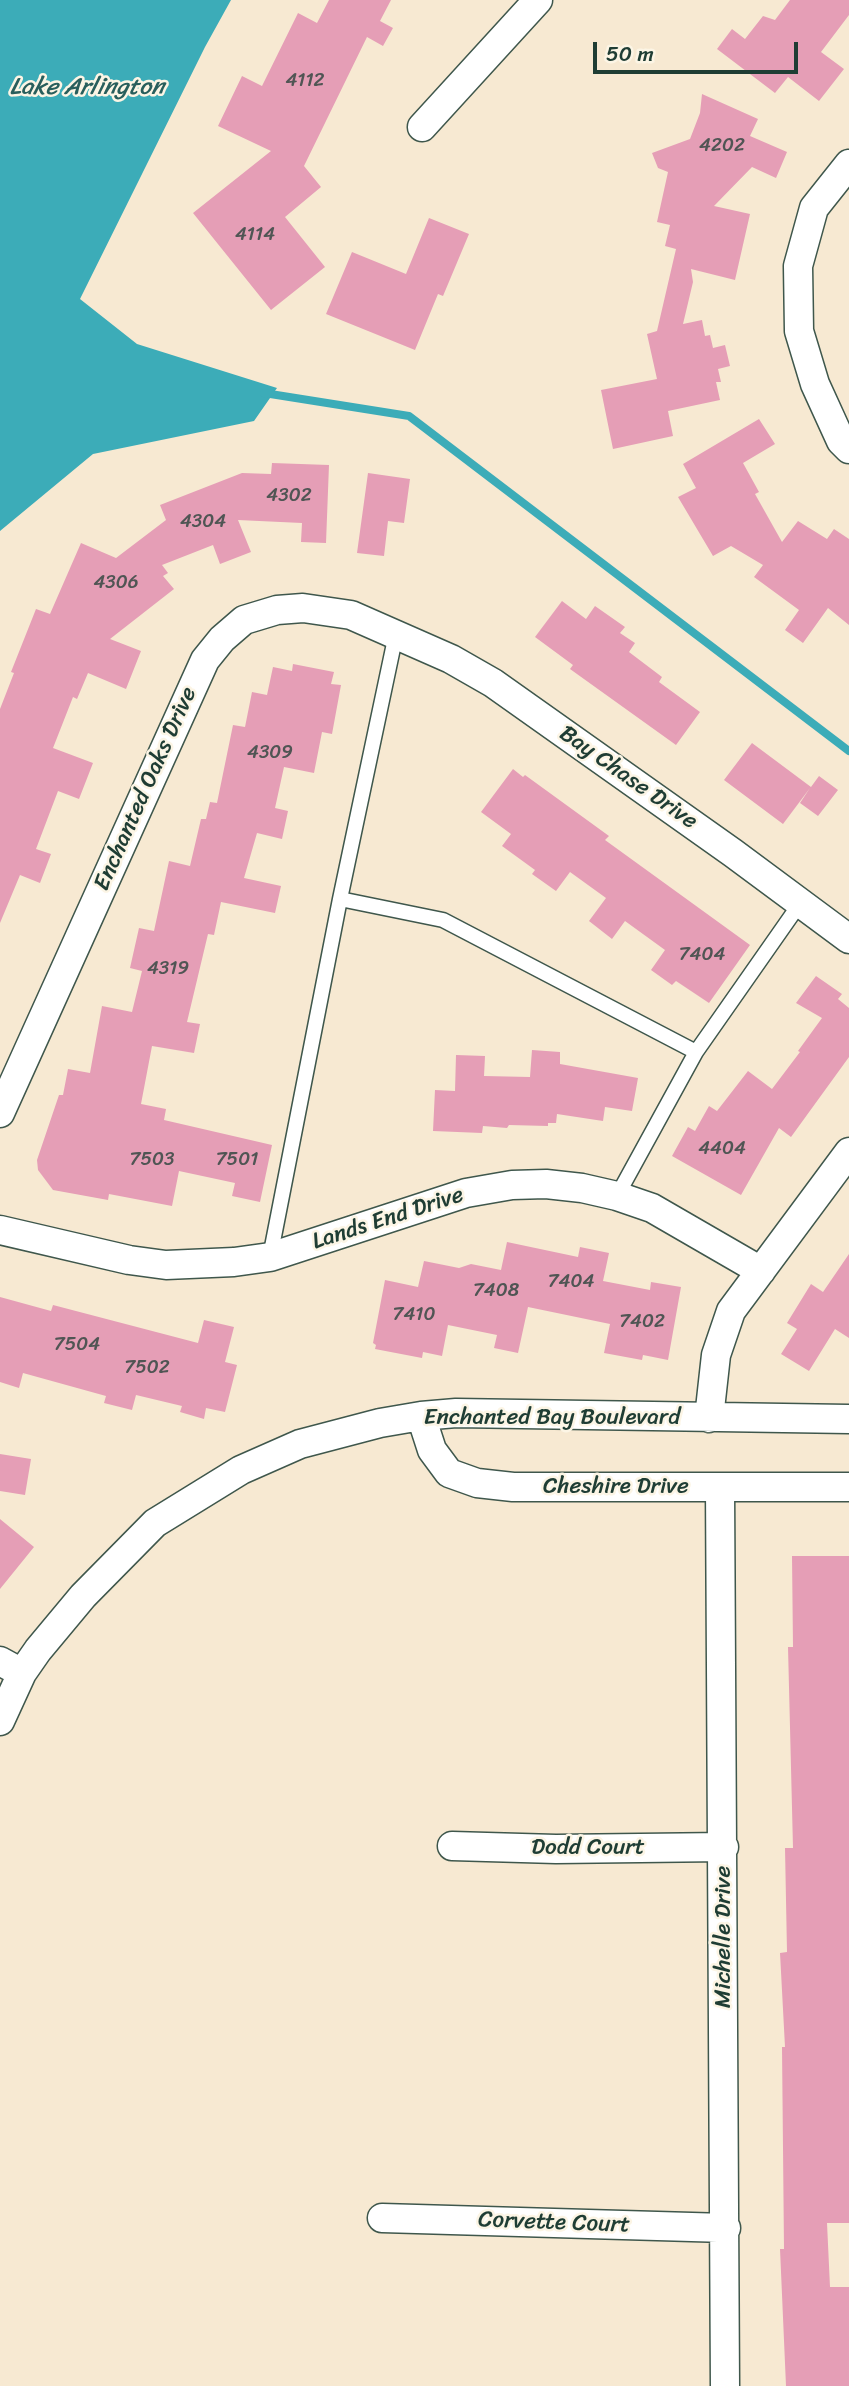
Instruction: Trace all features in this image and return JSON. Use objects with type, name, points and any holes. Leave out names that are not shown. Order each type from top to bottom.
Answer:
[{"type":"street","points":[[422,127],[538,0]]},
{"type":"street","points":[[849,164],[814,208],[798,266],[799,331],[815,384],[841,441],[849,449]]},
{"type":"street","name":"Enchanted Oaks Drive","points":[[0,1113],[205,660],[222,639],[244,620],[276,610],[303,608],[351,615],[396,634]]},
{"type":"street","name":"Bay Chase Drive","points":[[396,634],[451,659],[493,683],[849,939]]},
{"type":"street","points":[[709,1418],[716,1355],[730,1311],[849,1152]]},
{"type":"street","name":"Lands End Drive","points":[[0,1230],[129,1260],[166,1265],[234,1262],[271,1257],[466,1193],[512,1185],[546,1184],[582,1188],[652,1208],[761,1271]]},
{"type":"street","name":"Enchanted Bay Boulevard","points":[[0,1721],[11,1667],[38,1650],[83,1596],[155,1524],[241,1469],[300,1444],[380,1423],[456,1413],[849,1419]]},
{"type":"street","name":"Cheshire Drive","points":[[421,1416],[432,1450],[449,1473],[477,1483],[513,1487],[849,1487]]},
{"type":"street","name":"Michelle Drive","points":[[720,1487],[725,2386]]},
{"type":"street","name":"Dodd Court","points":[[452,1846],[556,1849],[724,1847]]},
{"type":"street","name":"Corvette Court","points":[[382,2218],[726,2228]]},
{"type":"lane","points":[[271,1257],[340,899],[396,634]]},
{"type":"lane","points":[[340,899],[443,920],[696,1052]]},
{"type":"lane","points":[[617,1196],[696,1052],[801,902]]},
{"type":"water","name":"Lake Arlington","points":[[0,0],[231,0],[80,299],[137,344],[277,388],[254,421],[93,454],[0,531]]},
{"type":"building","points":[[329,0],[391,0],[380,21],[393,28],[383,46],[367,37],[304,166],[321,187],[285,217],[325,267],[271,310],[193,213],[271,151],[218,126],[242,76],[262,86],[298,13],[317,23]]},
{"type":"building","points":[[790,0],[849,0],[849,15],[821,52],[844,69],[819,101],[788,77],[775,93],[717,49],[732,29],[745,39],[763,16],[775,20]]},
{"type":"building","points":[[702,94],[758,119],[750,136],[787,152],[776,178],[752,167],[714,206],[750,214],[735,280],[691,269],[693,282],[683,324],[702,320],[705,336],[710,335],[713,348],[725,345],[730,366],[718,369],[721,382],[716,382],[720,400],[668,411],[673,436],[613,449],[601,390],[657,379],[647,334],[657,331],[676,249],[665,246],[670,225],[657,222],[668,172],[658,168],[652,153],[690,139],[700,113]]},
{"type":"building","points":[[429,218],[469,234],[443,296],[438,294],[415,350],[326,314],[352,252],[406,274]]},
{"type":"building","points":[[759,419],[775,444],[743,463],[759,492],[755,494],[782,542],[798,521],[827,539],[834,529],[849,539],[849,625],[828,608],[803,643],[785,630],[799,610],[754,577],[763,565],[731,546],[713,556],[678,497],[696,488],[683,464]]},
{"type":"building","points":[[272,463],[329,465],[326,543],[301,542],[302,523],[238,520],[251,552],[220,564],[213,545],[162,565],[168,573],[163,576],[174,589],[110,639],[141,651],[126,689],[88,673],[77,699],[73,697],[53,748],[93,763],[79,799],[58,791],[36,849],[51,854],[40,883],[20,875],[0,923],[0,709],[14,673],[11,672],[36,609],[50,614],[81,543],[116,558],[166,520],[160,505],[242,473],[271,474]]},
{"type":"building","points":[[368,473],[410,479],[404,523],[388,521],[384,556],[357,553]]},
{"type":"building","points":[[562,601],[586,619],[595,606],[625,627],[620,633],[635,643],[629,652],[662,677],[659,682],[700,712],[676,745],[570,669],[573,665],[535,637]]},
{"type":"building","points":[[293,664],[334,672],[331,684],[341,685],[332,734],[322,732],[314,773],[284,767],[275,808],[288,811],[282,839],[257,833],[244,878],[281,886],[275,913],[221,902],[214,935],[208,934],[187,1022],[200,1024],[194,1053],[152,1046],[141,1104],[166,1109],[164,1120],[272,1145],[260,1202],[232,1196],[235,1183],[179,1171],[172,1206],[109,1194],[108,1200],[53,1190],[38,1170],[37,1160],[59,1095],[63,1095],[68,1069],[90,1073],[102,1006],[132,1012],[142,971],[130,968],[139,928],[154,931],[169,861],[190,866],[201,819],[206,819],[210,802],[217,803],[233,725],[245,727],[252,692],[267,695],[273,667],[292,671]]},
{"type":"building","points":[[752,743],[811,787],[819,776],[838,790],[818,816],[800,803],[810,788],[783,824],[724,780]]},
{"type":"building","points":[[513,769],[609,836],[605,840],[750,945],[709,1003],[676,981],[672,985],[651,970],[665,950],[625,921],[612,939],[589,921],[606,898],[570,872],[556,891],[532,874],[535,870],[502,846],[511,834],[481,812]]},
{"type":"building","points":[[816,976],[842,994],[838,999],[849,1008],[849,1057],[791,1137],[779,1128],[741,1195],[672,1156],[688,1127],[695,1131],[709,1106],[717,1111],[748,1071],[772,1089],[822,1018],[796,1003]]},
{"type":"building","points":[[532,1050],[560,1052],[560,1064],[638,1078],[632,1111],[605,1107],[603,1121],[557,1114],[556,1123],[548,1123],[548,1126],[483,1126],[482,1133],[433,1131],[435,1090],[455,1091],[456,1055],[485,1056],[484,1076],[530,1077]]},
{"type":"building","points":[[507,1242],[578,1257],[580,1247],[609,1253],[603,1281],[650,1290],[651,1282],[681,1287],[668,1360],[643,1355],[642,1360],[604,1353],[610,1324],[528,1307],[518,1353],[494,1348],[497,1335],[448,1325],[442,1356],[423,1352],[422,1358],[375,1349],[376,1345],[373,1343],[385,1280],[418,1287],[424,1261],[459,1268],[471,1264],[501,1270]]},
{"type":"building","points":[[849,1254],[849,1338],[835,1329],[809,1371],[781,1354],[797,1329],[787,1323],[811,1284],[823,1292]]},
{"type":"building","points":[[0,1297],[51,1311],[53,1305],[198,1343],[204,1320],[234,1327],[225,1362],[237,1365],[225,1412],[206,1408],[204,1419],[180,1412],[182,1406],[136,1395],[132,1410],[104,1403],[106,1396],[23,1373],[19,1388],[0,1382]]},
{"type":"building","points":[[0,1454],[31,1459],[25,1495],[0,1491]]},
{"type":"building","points":[[0,1519],[34,1547],[0,1589]]},
{"type":"building","points":[[792,1556],[849,1556],[849,2223],[827,2223],[830,2287],[849,2287],[849,2386],[786,2386],[780,2249],[784,2249],[782,2047],[785,2047],[780,1953],[787,1952],[785,1848],[793,1848],[788,1647],[793,1647]]},
{"type":"waterway","points":[[264,393],[409,416],[849,751]]}]
